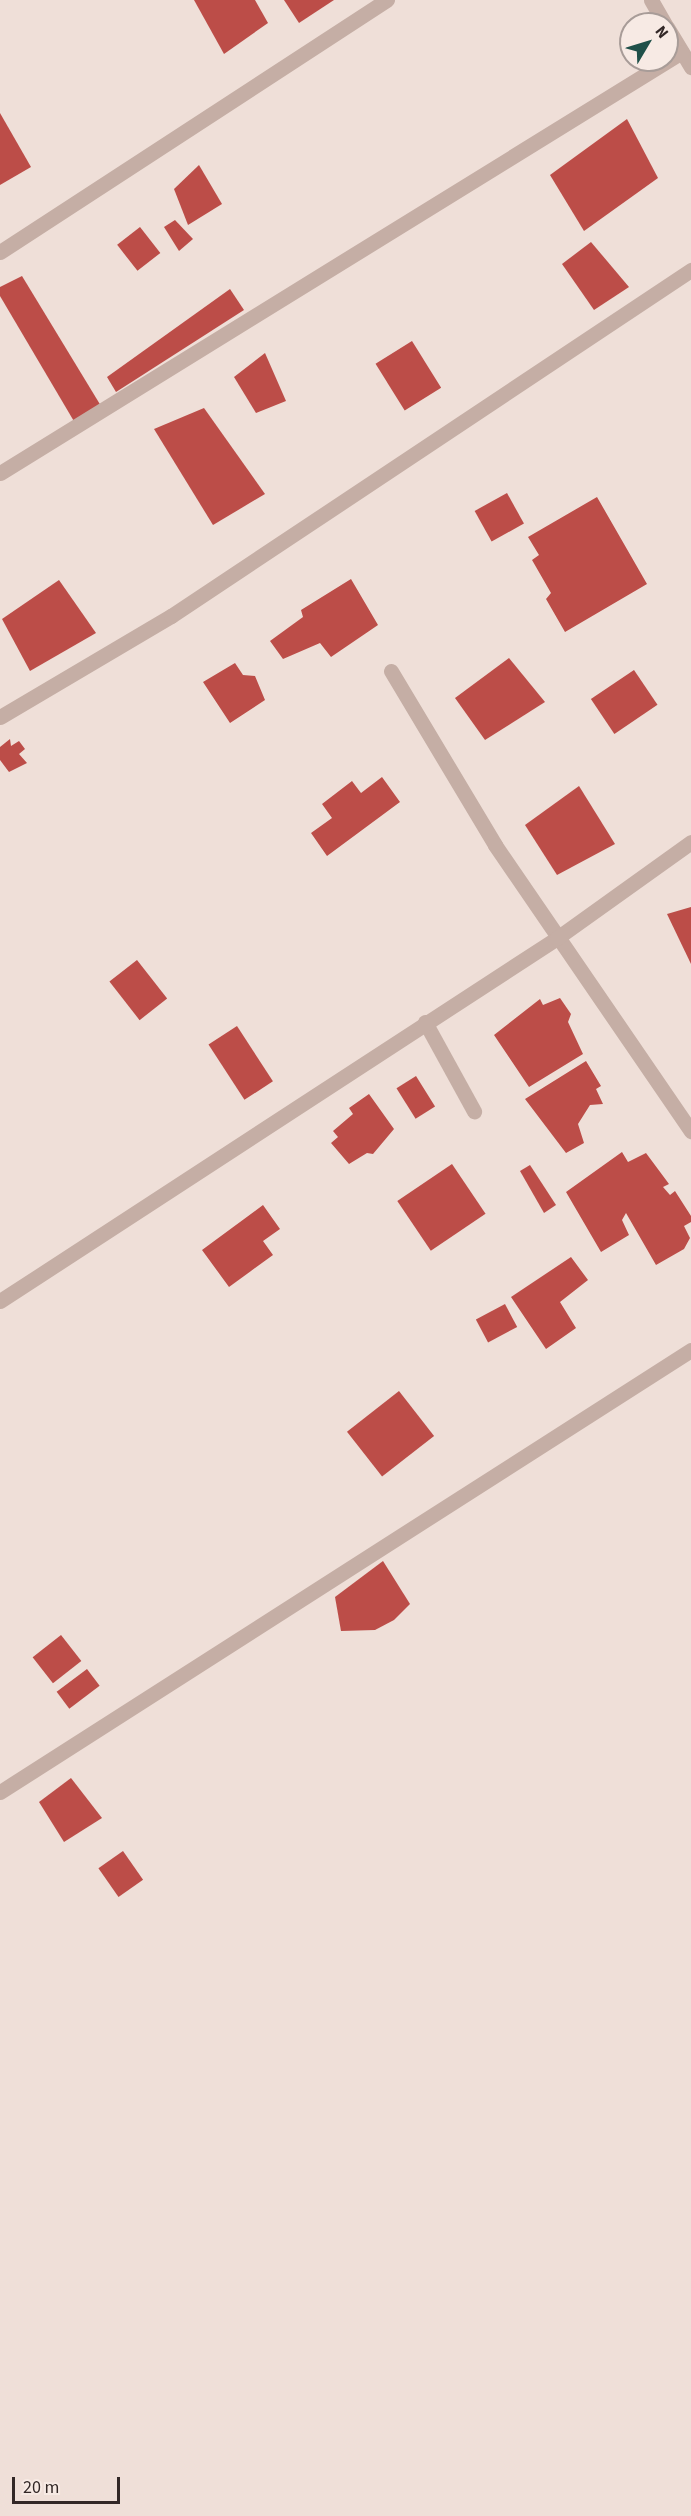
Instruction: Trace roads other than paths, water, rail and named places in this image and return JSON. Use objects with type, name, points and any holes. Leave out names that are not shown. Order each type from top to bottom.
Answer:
[{"type":"street","points":[[0,252],[387,0]]},
{"type":"street","points":[[679,47],[691,67]]},
{"type":"street","points":[[0,473],[682,52]]},
{"type":"street","points":[[0,717],[171,616],[691,270]]},
{"type":"street","points":[[391,671],[495,845],[691,1131]]},
{"type":"street","points":[[0,1300],[557,938],[691,842]]},
{"type":"street","points":[[425,1022],[474,1111]]},
{"type":"street","points":[[0,1792],[691,1350]]}]
